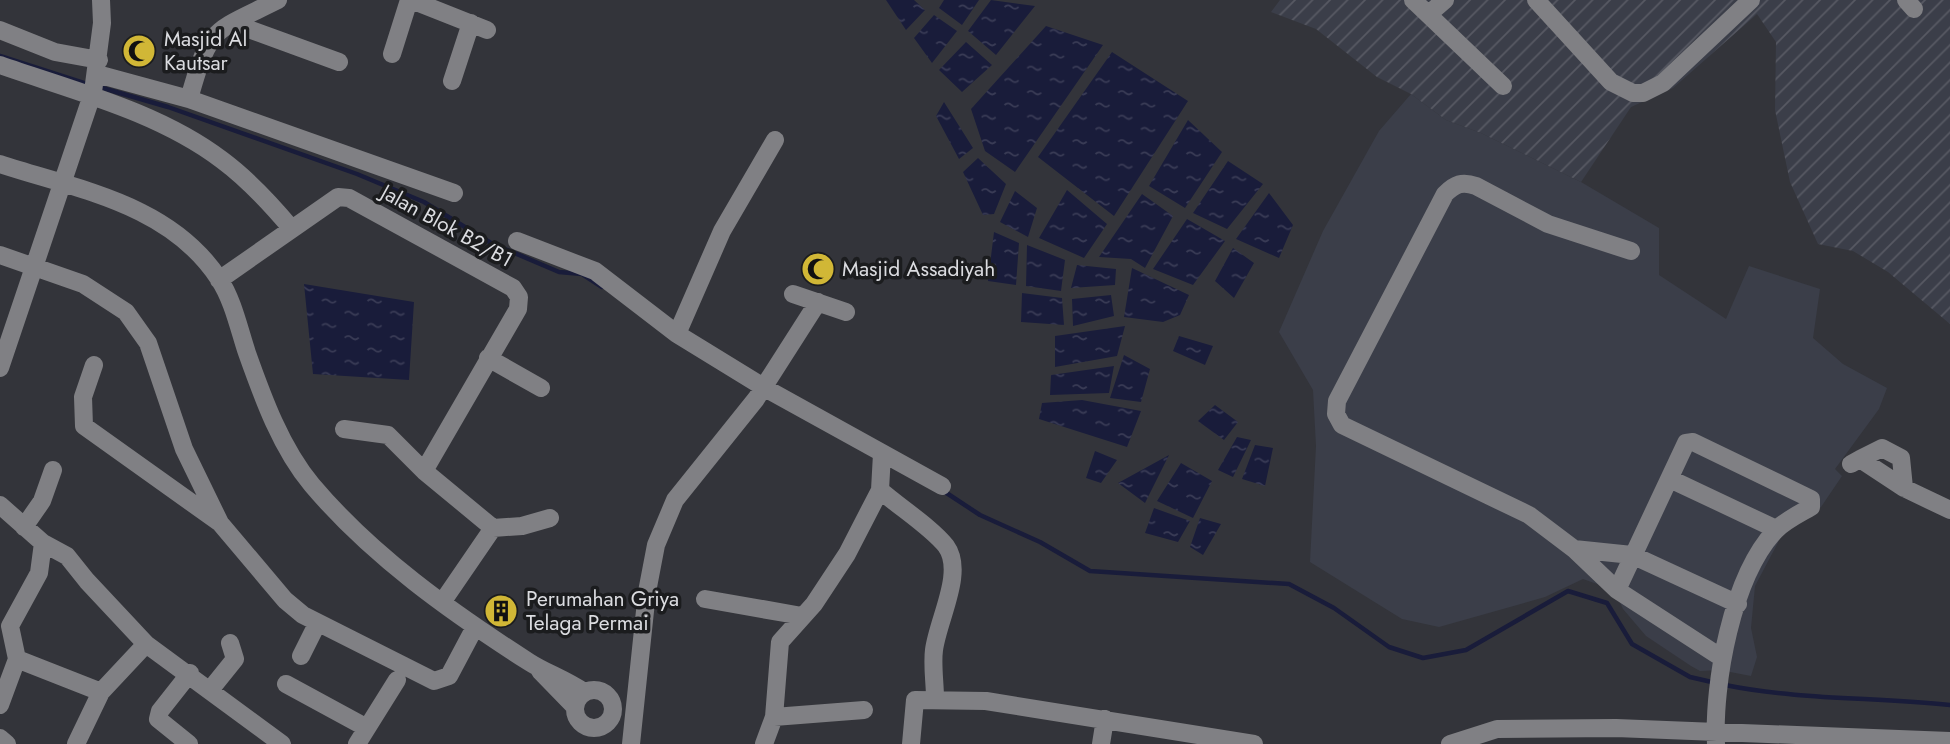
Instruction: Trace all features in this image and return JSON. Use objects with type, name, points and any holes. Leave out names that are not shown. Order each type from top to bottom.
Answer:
[{"type":"street","points":[[0,368],[4,346],[35,266],[95,80],[101,0]]},
{"type":"street","points":[[189,99],[202,52],[212,36],[278,0]]},
{"type":"street","points":[[392,54],[410,0],[479,27],[452,81]]},
{"type":"street","points":[[1413,0],[1430,13],[1503,86]]},
{"type":"street","points":[[1430,13],[1445,0]]},
{"type":"street","points":[[1536,0],[1611,82],[1633,93],[1643,93],[1663,83],[1751,0]]},
{"type":"street","points":[[232,23],[339,62]]},
{"type":"street","points":[[0,30],[55,52],[162,125],[210,152],[260,192],[291,228]]},
{"type":"street","points":[[0,65],[189,99],[454,193]]},
{"type":"street","points":[[677,334],[722,231],[775,140]]},
{"type":"street","points":[[0,164],[127,203],[183,238],[201,255],[219,280],[263,398],[310,483],[356,533],[475,627],[535,666],[560,675],[579,700],[578,720],[583,725],[598,728],[605,725]]},
{"type":"street","points":[[1630,251],[1548,224],[1466,182],[1455,185],[1445,194],[1337,401],[1336,414],[1342,425],[1529,515],[1574,548],[1616,590],[1721,667]]},
{"type":"street","name":"Jalan Blok B2/B1","points":[[219,280],[328,201],[338,197],[349,198],[513,288],[519,298],[518,309],[424,471]]},
{"type":"street","points":[[517,241],[595,271],[677,334],[761,392],[942,486]]},
{"type":"street","points":[[0,255],[83,284],[126,312],[148,343],[184,449],[220,523],[285,600],[317,624],[434,681],[449,676],[475,627]]},
{"type":"street","points":[[793,294],[846,312]]},
{"type":"street","points":[[631,744],[636,682],[656,545],[676,500],[761,392],[818,302]]},
{"type":"street","points":[[488,358],[541,388]]},
{"type":"street","points":[[94,365],[83,397],[83,426],[220,523]]},
{"type":"street","points":[[344,429],[388,435],[424,471],[493,528],[522,526],[550,518]]},
{"type":"street","points":[[1616,590],[1686,443],[1693,442],[1810,497],[1811,507],[1776,529],[1755,560],[1738,604],[1721,667],[1716,740]]},
{"type":"street","points":[[1855,462],[1882,448],[1901,458],[1905,488],[1950,510]]},
{"type":"street","points":[[780,642],[814,604],[847,554],[880,485],[882,456]]},
{"type":"street","points":[[23,527],[42,501],[53,470]]},
{"type":"street","points":[[1670,479],[1776,529]]},
{"type":"street","points":[[880,485],[946,547],[952,561],[953,582],[939,619],[934,653],[935,698]]},
{"type":"street","points":[[0,505],[43,543],[67,556],[87,582],[146,644],[190,673],[282,744]]},
{"type":"street","points":[[443,601],[493,528]]},
{"type":"street","points":[[0,705],[17,659],[10,626],[39,573],[43,543]]},
{"type":"street","points":[[1574,548],[1632,555],[1738,604]]},
{"type":"street","points":[[705,599],[802,616]]},
{"type":"street","points":[[764,744],[774,717],[780,642],[774,611]]},
{"type":"street","points":[[300,656],[317,624]]},
{"type":"street","points":[[210,690],[234,659],[230,643]]},
{"type":"street","points":[[76,744],[101,692],[146,644]]},
{"type":"street","points":[[17,659],[101,692]]},
{"type":"street","points":[[189,744],[158,719],[160,711],[190,673]]},
{"type":"street","points":[[357,744],[397,680]]},
{"type":"street","points":[[285,684],[368,728]]},
{"type":"street","points":[[579,700],[598,690],[610,698],[613,713],[597,744]]},
{"type":"street","points":[[911,744],[915,700],[935,698],[986,701],[1254,744]]},
{"type":"street","points":[[774,717],[864,710]]},
{"type":"street","points":[[1101,744],[1105,719]]},
{"type":"street","points":[[579,744],[583,725]]},
{"type":"street","points":[[1450,744],[1497,729],[1616,728],[1716,740],[1950,741]]},
{"type":"street","points":[[0,738],[7,744]]},
{"type":"shaded area","points":[[1280,0],[1950,0],[1950,324],[1888,272],[1853,251],[1818,244],[1790,182],[1775,110],[1776,42],[1757,14],[1673,88],[1631,107],[1581,182],[1481,133],[1446,120],[1411,94],[1377,77],[1316,29],[1271,12]]},
{"type":"shaded area","points":[[1411,94],[1446,120],[1481,133],[1581,182],[1659,228],[1659,275],[1726,319],[1749,266],[1820,289],[1813,338],[1843,364],[1887,388],[1879,409],[1835,469],[1842,476],[1821,507],[1782,535],[1755,586],[1751,628],[1757,657],[1751,676],[1720,670],[1700,671],[1691,666],[1646,636],[1623,609],[1614,590],[1583,579],[1545,597],[1439,627],[1402,619],[1310,562],[1316,446],[1313,390],[1279,332],[1323,231],[1379,131]]},
{"type":"water","points":[[886,0],[914,0],[925,10],[906,30]]},
{"type":"water","points":[[944,0],[979,0],[962,25],[939,8]]},
{"type":"water","points":[[991,0],[1035,6],[996,55],[968,31]]},
{"type":"water","points":[[934,15],[957,31],[932,63],[914,38]]},
{"type":"water","points":[[1046,26],[1103,45],[1015,172],[985,151],[971,109]]},
{"type":"water","points":[[966,42],[992,65],[962,92],[939,70]]},
{"type":"water","points":[[1112,52],[1188,101],[1114,216],[1038,157]]},
{"type":"water","points":[[944,102],[973,148],[959,159],[936,116]]},
{"type":"water","points":[[1188,120],[1222,152],[1185,208],[1149,186]]},
{"type":"water","points":[[978,158],[1006,184],[994,214],[983,215],[963,172]]},
{"type":"water","points":[[1228,161],[1263,184],[1227,229],[1193,213]]},
{"type":"water","points":[[1067,190],[1107,224],[1084,258],[1039,238]]},
{"type":"water","points":[[1015,191],[1037,208],[1028,237],[1000,222]]},
{"type":"water","points":[[1269,193],[1293,225],[1279,258],[1236,239]]},
{"type":"water","points":[[1142,194],[1173,216],[1145,268],[1131,259],[1099,257]]},
{"type":"water","points":[[1187,219],[1225,241],[1193,285],[1153,269]]},
{"type":"water","points":[[994,232],[1019,243],[1016,285],[988,281]]},
{"type":"water","points":[[1027,245],[1065,260],[1061,291],[1026,286]]},
{"type":"water","points":[[1233,248],[1254,263],[1234,298],[1215,281]]},
{"type":"water","points":[[1077,265],[1116,269],[1115,285],[1071,288]]},
{"type":"water","points":[[1132,268],[1189,295],[1180,315],[1163,322],[1124,317]]},
{"type":"water","points":[[304,284],[414,302],[409,380],[313,374]]},
{"type":"water","points":[[1022,293],[1062,298],[1064,325],[1021,322]]},
{"type":"water","points":[[1111,295],[1114,316],[1073,326],[1072,299]]},
{"type":"water","points":[[1125,326],[1117,356],[1055,367],[1055,336]]},
{"type":"water","points":[[1179,336],[1213,346],[1205,365],[1173,351]]},
{"type":"water","points":[[1124,355],[1150,369],[1141,402],[1110,398]]},
{"type":"water","points":[[1114,366],[1109,393],[1050,395],[1051,375]]},
{"type":"water","points":[[1082,400],[1141,411],[1127,447],[1039,419],[1042,403]]},
{"type":"water","points":[[1215,405],[1238,422],[1224,440],[1198,421]]},
{"type":"water","points":[[1237,437],[1251,440],[1233,477],[1218,470]]},
{"type":"water","points":[[1255,445],[1273,448],[1265,486],[1242,479]]},
{"type":"water","points":[[1095,451],[1117,460],[1101,483],[1086,478]]},
{"type":"water","points":[[1169,455],[1145,503],[1118,483]]},
{"type":"water","points":[[1181,463],[1212,481],[1193,518],[1157,501]]},
{"type":"water","points":[[1154,508],[1190,521],[1178,542],[1145,533]]},
{"type":"water","points":[[1200,518],[1221,524],[1203,555],[1190,547]]},
{"type":"waterway","points":[[0,56],[90,85]]},
{"type":"waterway","points":[[99,87],[168,107],[357,174],[424,202],[491,243],[559,272],[582,274],[602,287]]},
{"type":"waterway","points":[[942,490],[980,515],[1040,542],[1090,571],[1289,584],[1334,608],[1389,647],[1423,658],[1466,650],[1568,591],[1607,603],[1632,644],[1690,677],[1716,683]]},
{"type":"waterway","points":[[1725,685],[1809,696],[1950,705]]},
{"type":"place","name":"Masjid Al Kautsar","points":[[139,51]]},
{"type":"place","name":"Masjid Assadiyah","points":[[818,269]]},
{"type":"place","name":"Perumahan Griya Telaga Permai","points":[[501,611]]}]
